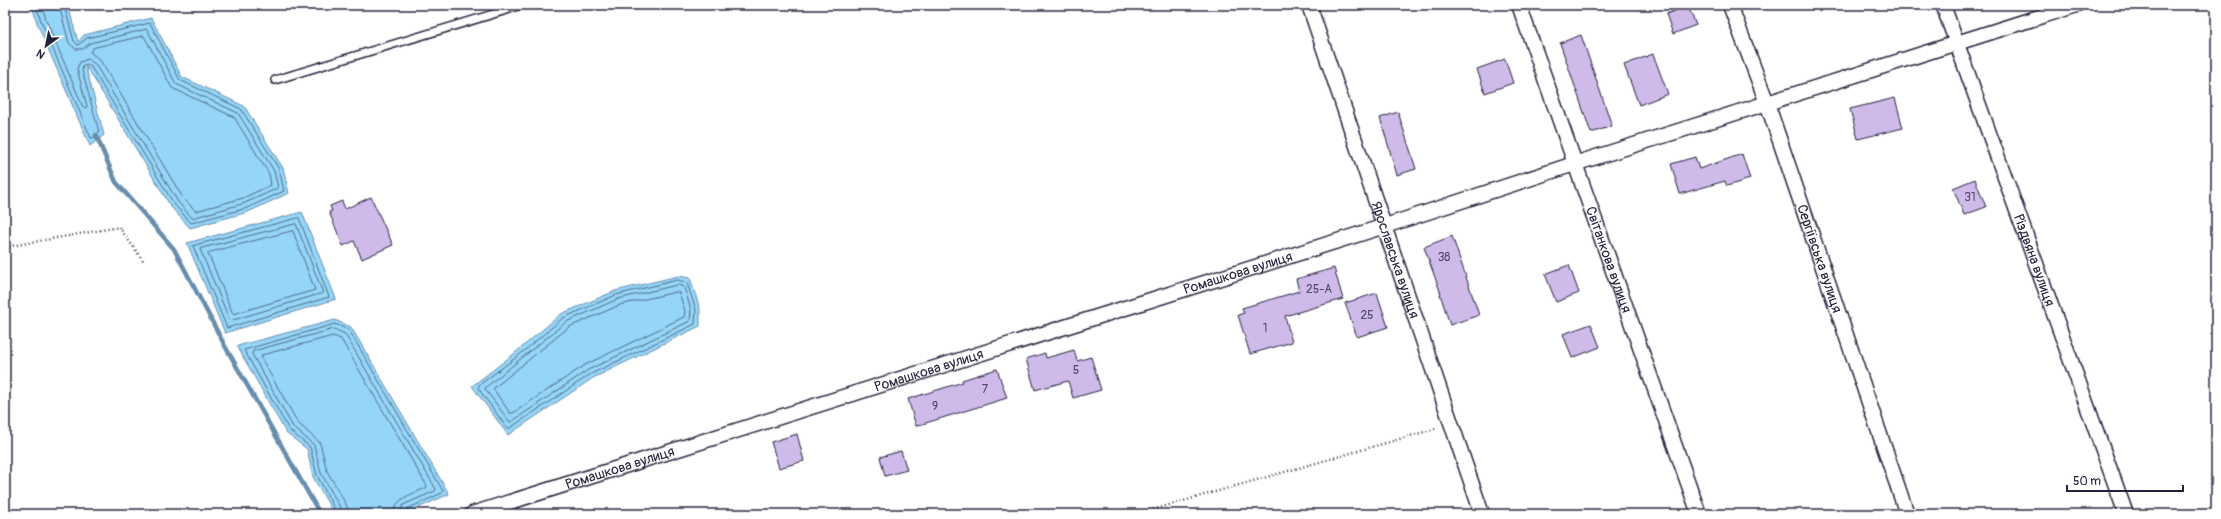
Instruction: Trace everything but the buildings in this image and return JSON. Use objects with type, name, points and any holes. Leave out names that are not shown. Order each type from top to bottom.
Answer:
[{"type":"street","name":"Ярославська вулиця","points":[[1309,5],[1482,514]]},
{"type":"street","name":"Світанкова вулиця","points":[[1519,5],[1699,514]]},
{"type":"street","name":"Сергіївська вулиця","points":[[1730,5],[1767,103],[1907,514]]},
{"type":"street","name":"Різдвяна вулиця","points":[[1944,5],[2126,514]]},
{"type":"street","name":"Ромашкова вулиця","points":[[472,514],[1385,226],[1574,164],[2077,5]]},
{"type":"lane","points":[[275,80],[523,5]]},
{"type":"path","points":[[5,247],[119,227],[144,262]]},
{"type":"path","points":[[1138,514],[1452,424]]},
{"type":"water","points":[[32,5],[68,5],[78,42],[84,35],[151,18],[182,77],[244,106],[283,168],[289,193],[248,212],[190,228],[171,207],[85,64],[104,135],[90,146],[37,23]]},
{"type":"water","points":[[302,212],[336,299],[225,333],[187,243]]},
{"type":"water","points":[[678,276],[690,278],[700,309],[700,326],[593,378],[508,435],[472,386],[515,353],[561,314],[615,291]]},
{"type":"water","points":[[335,320],[351,327],[449,494],[405,514],[334,514],[313,477],[307,449],[286,433],[237,346]]},
{"type":"waterway","points":[[96,135],[116,182],[174,249],[225,346],[320,514]]}]
